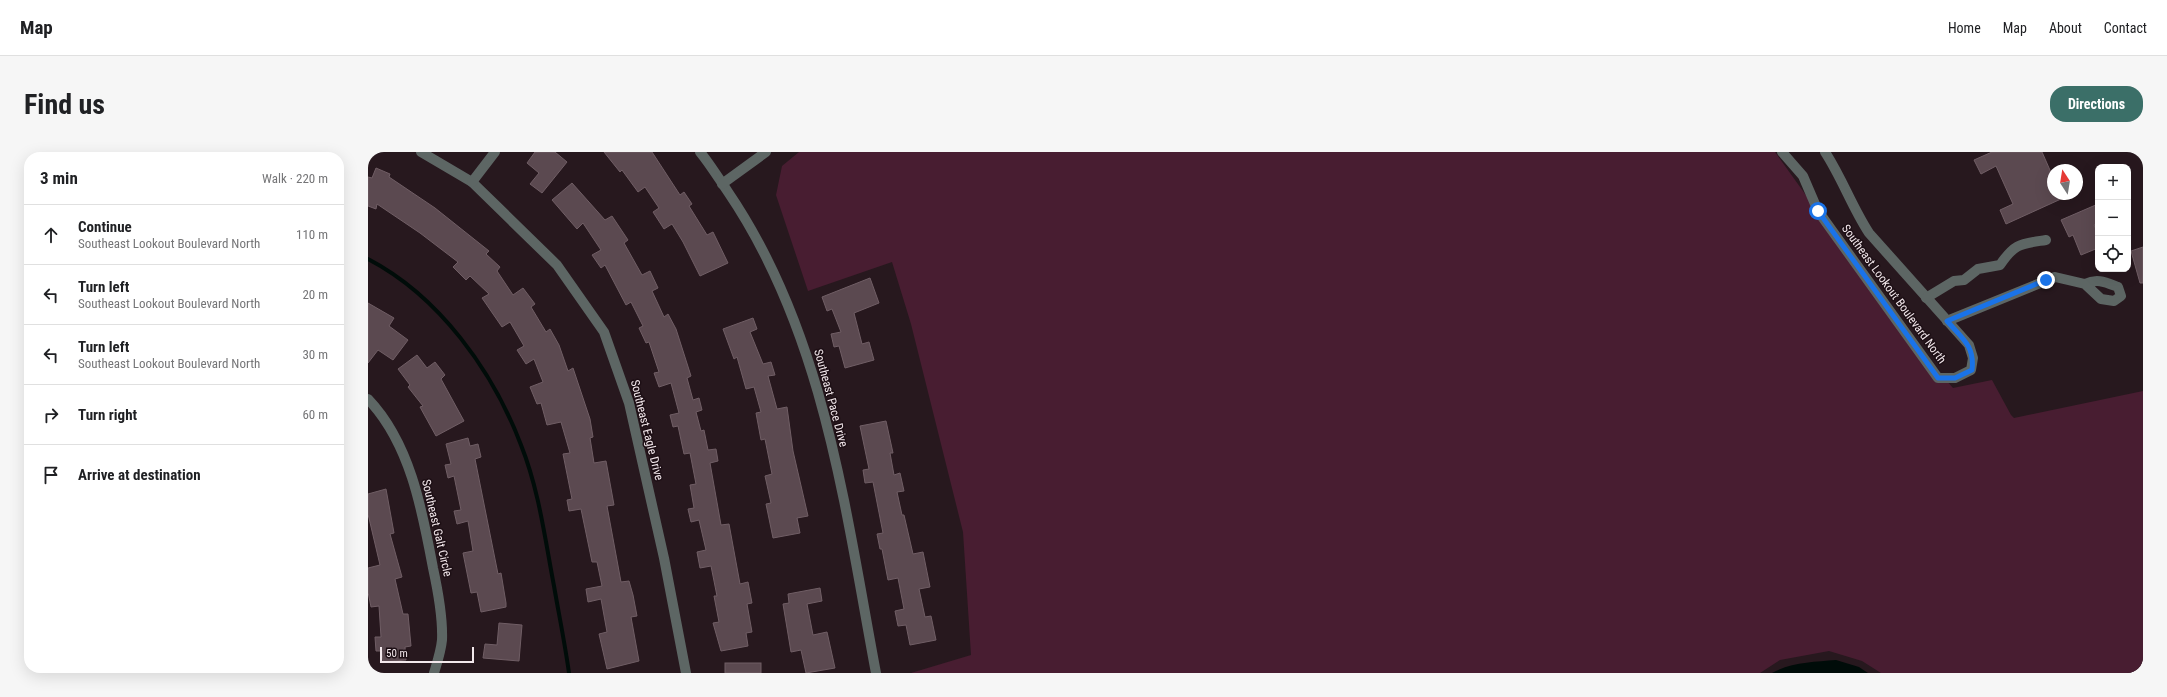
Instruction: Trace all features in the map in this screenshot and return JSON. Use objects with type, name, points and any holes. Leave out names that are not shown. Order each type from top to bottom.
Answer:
[{"type":"street","name":"Southeast Eagle Drive","points":[[421,152],[472,182],[557,265],[604,332],[629,403],[664,558],[686,673]]},
{"type":"street","points":[[472,182],[495,152]]},
{"type":"street","points":[[722,184],[766,152]]},
{"type":"street","name":"Southeast Lookout Boulevard North","points":[[1782,152],[1803,176],[1818,211],[1938,378],[1955,378],[1972,370],[1973,358],[1969,345],[1869,234],[1857,216],[1839,174],[1825,152]]},
{"type":"street","name":"Southeast Pace Drive","points":[[703,153],[744,216],[778,279],[800,335],[838,472],[876,673]]},
{"type":"street","points":[[1926,298],[1954,281],[1964,280],[1978,269],[2000,265],[2011,250],[2021,244],[2046,240]]},
{"type":"street","points":[[1947,321],[2055,277],[2074,280],[2085,284]]},
{"type":"street","name":"Southeast Galt Circle","points":[[368,399],[382,413],[403,453],[413,480],[426,533],[441,609],[442,641],[434,673]]},
{"type":"shaded area","points":[[799,152],[1775,152],[1904,332],[1953,388],[1992,380],[2014,418],[2143,391],[2143,673],[1881,673],[1862,661],[1829,651],[1780,660],[1760,673],[911,673],[971,655],[963,532],[911,324],[892,262],[808,291],[776,195],[782,166]]},
{"type":"shaded area","points":[[1836,660],[1859,667],[1868,673],[1772,673],[1795,665]]},
{"type":"building","points":[[535,152],[555,152],[567,162],[542,193],[530,184],[539,173],[527,163]]},
{"type":"building","points":[[604,152],[652,152],[680,195],[684,192],[692,204],[689,206],[707,235],[713,232],[728,263],[700,276],[672,224],[664,229],[653,212],[659,208],[645,187],[638,192],[622,170],[620,172]]},
{"type":"building","points":[[1992,152],[2042,152],[2047,164],[2047,200],[2059,200],[2006,224],[2000,210],[2013,204],[1996,166],[1981,174],[1974,160]]},
{"type":"building","points":[[376,168],[390,174],[389,177],[435,208],[489,251],[486,254],[500,267],[497,271],[513,295],[523,288],[535,304],[531,307],[546,332],[550,329],[559,345],[568,371],[573,368],[590,419],[593,437],[590,438],[594,463],[606,461],[614,505],[607,506],[621,582],[629,581],[633,595],[637,616],[631,617],[639,661],[607,669],[599,634],[607,632],[601,599],[588,602],[586,589],[602,586],[597,562],[592,562],[581,509],[569,511],[567,500],[572,499],[563,454],[570,453],[561,422],[547,425],[541,403],[537,404],[530,387],[543,382],[534,359],[526,364],[517,350],[524,346],[510,322],[502,327],[482,298],[489,294],[470,276],[466,280],[453,267],[458,262],[420,233],[377,204],[376,209],[368,206],[368,177],[372,178]]},
{"type":"building","points":[[572,183],[605,220],[612,216],[628,240],[624,243],[642,275],[650,271],[658,288],[652,291],[664,317],[668,314],[676,329],[691,376],[687,378],[693,400],[699,398],[702,410],[696,412],[701,431],[704,430],[708,450],[716,449],[718,461],[710,463],[721,525],[729,524],[740,584],[748,582],[752,603],[747,604],[752,632],[746,633],[748,646],[721,651],[713,623],[719,622],[714,596],[717,596],[711,566],[700,568],[697,552],[706,550],[699,520],[691,522],[688,509],[694,508],[690,485],[696,484],[690,453],[684,454],[678,426],[673,427],[670,415],[679,413],[671,383],[659,387],[654,373],[659,372],[649,342],[646,343],[639,328],[643,326],[631,302],[626,305],[605,265],[601,268],[592,255],[601,250],[583,223],[577,229],[552,200]]},
{"type":"building","points":[[2095,205],[2095,249],[2081,255],[2073,235],[2069,237],[2061,220]]},
{"type":"building","points":[[2143,247],[2143,283],[2140,283],[2131,251]]},
{"type":"building","points":[[870,278],[879,303],[854,313],[862,344],[869,342],[874,360],[845,368],[839,346],[834,347],[831,334],[841,332],[832,309],[827,311],[822,297]]},
{"type":"building","points":[[368,303],[394,318],[389,326],[408,340],[393,360],[378,350],[368,363]]},
{"type":"building","points":[[753,318],[757,329],[750,332],[763,364],[771,362],[775,375],[768,376],[777,409],[787,407],[793,451],[808,516],[797,518],[800,533],[773,538],[766,504],[771,503],[765,476],[772,474],[765,439],[761,440],[756,413],[761,412],[754,387],[746,389],[737,357],[734,359],[723,329]]},
{"type":"building","points":[[417,355],[427,368],[435,362],[445,375],[441,379],[464,421],[436,436],[420,407],[423,406],[408,387],[410,385],[398,369]]},
{"type":"building","points":[[886,421],[893,453],[890,453],[894,475],[900,473],[904,491],[897,492],[913,554],[923,552],[930,587],[919,589],[925,617],[931,616],[936,640],[910,645],[906,625],[898,626],[895,611],[904,609],[898,578],[888,580],[882,549],[880,549],[877,534],[883,533],[873,482],[865,483],[863,470],[869,469],[860,426]]},
{"type":"building","points":[[468,438],[470,446],[478,444],[481,457],[475,459],[498,574],[501,573],[506,603],[506,607],[481,612],[477,592],[471,593],[463,553],[473,551],[468,521],[457,524],[454,511],[461,510],[454,476],[448,478],[445,465],[451,464],[446,444]]},
{"type":"building","points":[[386,489],[394,533],[390,534],[402,577],[395,579],[403,614],[408,614],[411,646],[405,647],[406,660],[383,662],[382,651],[376,651],[375,637],[381,637],[379,606],[371,607],[368,592],[368,568],[380,565],[368,514],[368,494]]},
{"type":"building","points":[[820,588],[822,601],[807,604],[813,635],[827,632],[835,668],[806,673],[801,650],[791,652],[783,604],[789,603],[788,594]]},
{"type":"building","points":[[499,623],[522,625],[519,661],[483,658],[485,644],[497,645]]},
{"type":"building","points":[[725,663],[761,663],[761,673],[725,673]]},
{"type":"waterway","points":[[368,259],[394,275],[418,293],[461,338],[479,363],[509,417],[527,462],[537,497],[569,673]]},
{"type":"route","points":[[1818,211],[1938,378],[1955,378],[1972,370],[1973,358],[1969,345],[1947,321],[2016,294],[2046,280]]}]
